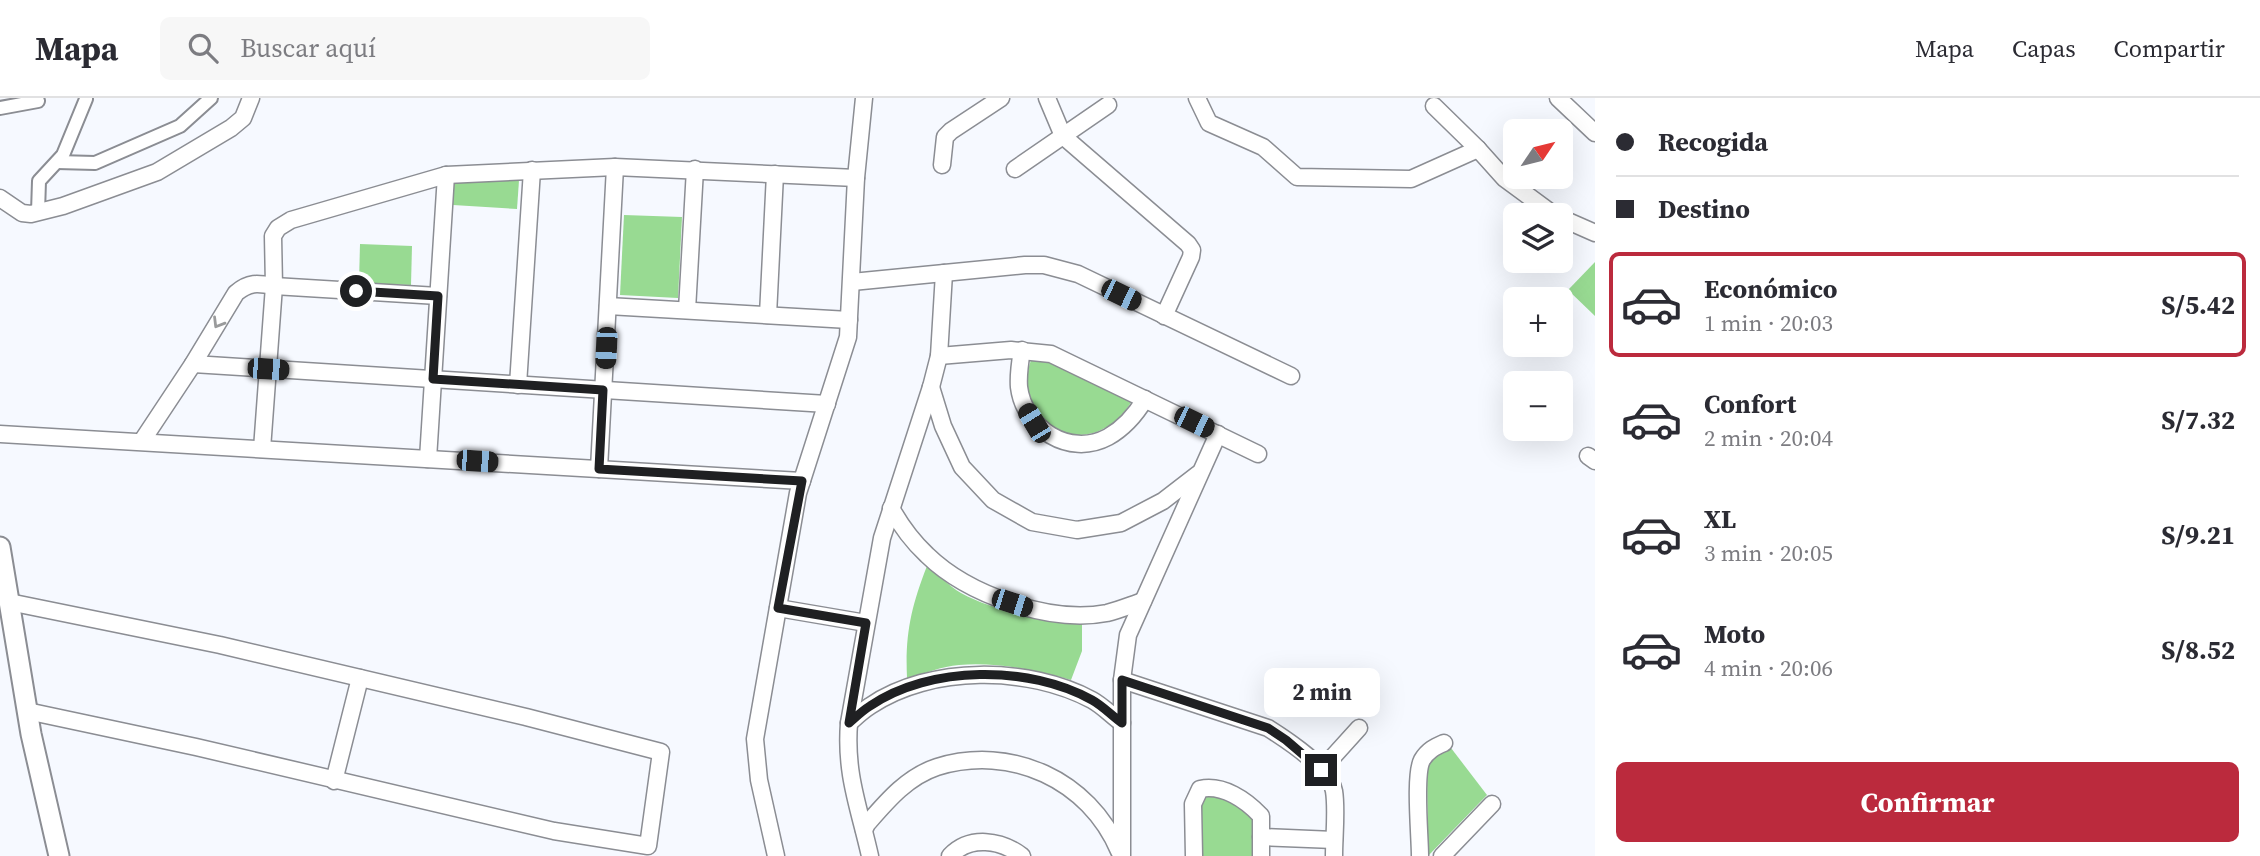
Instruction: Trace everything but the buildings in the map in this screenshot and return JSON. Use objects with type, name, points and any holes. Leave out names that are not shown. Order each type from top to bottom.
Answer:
[{"type":"street","points":[[57,162],[95,163],[180,126],[211,98]]},
{"type":"street","points":[[0,198],[22,213],[38,212],[63,206],[157,172],[231,128],[243,118],[251,98]]},
{"type":"street","points":[[776,856],[759,780],[755,739],[802,481],[848,337],[856,178],[864,98]]},
{"type":"street","points":[[942,165],[945,137],[1001,98]]},
{"type":"street","points":[[1047,98],[1063,136],[1192,250],[1164,316]]},
{"type":"street","points":[[1197,98],[1209,123],[1263,147],[1297,177],[1411,179],[1478,149]]},
{"type":"street","points":[[1558,98],[1595,133]]},
{"type":"street","points":[[38,212],[39,181],[63,155],[86,99]]},
{"type":"street","points":[[0,108],[38,101]]},
{"type":"street","points":[[1015,169],[1108,105]]},
{"type":"street","points":[[1434,106],[1504,178],[1538,203]]},
{"type":"street","points":[[262,449],[274,286],[272,236],[278,228],[291,220],[446,175],[615,167],[856,178]]},
{"type":"street","points":[[599,469],[615,167]]},
{"type":"street","points":[[687,310],[695,169]]},
{"type":"street","points":[[518,385],[532,170]]},
{"type":"street","points":[[768,315],[775,174]]},
{"type":"street","points":[[428,459],[446,175]]},
{"type":"street","points":[[1573,223],[1595,233]]},
{"type":"street","points":[[852,282],[1044,265],[1078,274],[1291,376]]},
{"type":"street","points":[[870,856],[849,776],[849,723],[882,538],[939,356],[944,273]]},
{"type":"street","points":[[142,441],[236,293],[246,285],[256,283],[438,296]]},
{"type":"street","points":[[608,306],[849,320]]},
{"type":"street","points":[[939,356],[1023,349],[1051,354],[1258,454]]},
{"type":"street","points":[[1023,349],[1019,387],[1024,406],[1034,423],[1049,436],[1068,443],[1087,444],[1106,438],[1136,414],[1145,399]]},
{"type":"street","points":[[193,364],[827,404]]},
{"type":"street","points":[[931,387],[943,426],[962,467],[993,500],[1032,522],[1077,530],[1121,523],[1163,501],[1201,472]]},
{"type":"street","points":[[0,434],[802,481]]},
{"type":"street","points":[[1122,856],[1122,680],[1128,635],[1218,434]]},
{"type":"street","points":[[891,509],[903,529],[928,557],[959,579],[994,597],[1030,608],[1069,614],[1106,613],[1143,601]]},
{"type":"street","points":[[0,547],[27,711],[59,856]]},
{"type":"street","points":[[9,602],[220,645],[661,752],[648,846],[554,831],[196,747],[27,711]]},
{"type":"street","points":[[778,608],[866,623]]},
{"type":"street","points":[[849,723],[871,705],[905,689],[943,678],[981,675],[1019,676],[1057,687],[1092,701],[1122,723]]},
{"type":"street","points":[[334,781],[360,678]]},
{"type":"street","points":[[1122,680],[1268,728],[1321,770],[1334,789],[1334,848],[1261,837]]},
{"type":"street","points":[[1321,770],[1359,728]]},
{"type":"street","points":[[1420,856],[1420,762],[1430,750],[1444,743]]},
{"type":"street","points":[[864,830],[897,790],[935,768],[979,759],[1024,764],[1067,785],[1100,814],[1122,856]]},
{"type":"street","points":[[1194,856],[1193,804],[1200,789],[1210,787],[1250,804],[1261,816],[1261,856]]},
{"type":"street","points":[[1442,856],[1492,804]]},
{"type":"street","points":[[950,856],[970,844],[988,841],[1006,845],[1022,856]]},
{"type":"green space","points":[[520,166],[517,209],[453,205],[454,171]]},
{"type":"green space","points":[[624,215],[682,217],[678,298],[620,295]]},
{"type":"green space","points":[[360,244],[412,246],[411,285],[359,283]]},
{"type":"green space","points":[[1595,262],[1595,316],[1573,295],[1571,287]]},
{"type":"green space","points":[[1031,360],[1055,363],[1132,401],[1115,421],[1096,432],[1076,435],[1058,430],[1042,420],[1031,404],[1027,383]]},
{"type":"green space","points":[[927,566],[961,593],[989,605],[1036,616],[1082,621],[1082,651],[1071,680],[1016,668],[974,664],[946,667],[907,678],[910,621]]},
{"type":"green space","points":[[1451,748],[1487,795],[1428,856],[1429,761]]},
{"type":"green space","points":[[1211,792],[1241,806],[1255,819],[1255,856],[1200,856],[1200,799]]},
{"type":"route","points":[[356,291],[438,296],[433,379],[603,390],[599,469],[802,481],[778,608],[866,623],[849,723],[871,705],[905,689],[943,678],[981,675],[1019,676],[1057,687],[1092,701],[1122,723],[1122,680],[1268,728],[1321,770]]}]
